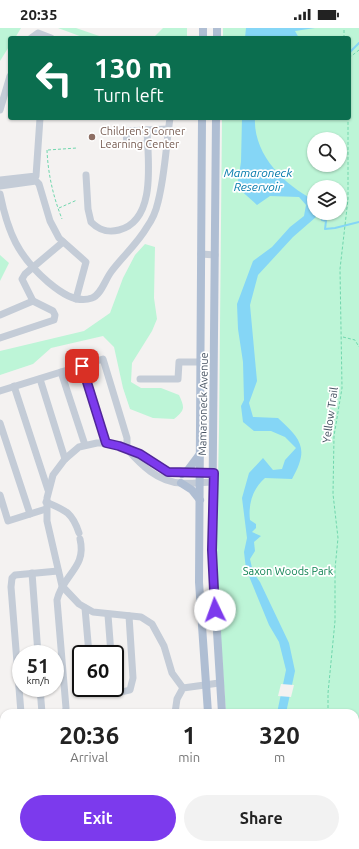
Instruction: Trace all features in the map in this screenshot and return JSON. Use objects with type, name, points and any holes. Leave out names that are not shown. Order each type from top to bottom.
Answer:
[{"type":"main road","name":"Mamaroneck Avenue","points":[[202,120],[202,362],[199,582],[208,709]]},
{"type":"main road","name":"Mamaroneck Avenue","points":[[216,120],[214,473],[212,482],[212,550],[222,709]]},
{"type":"main road","points":[[182,474],[188,470],[200,454]]},
{"type":"main road","points":[[181,484],[192,490],[200,500]]},
{"type":"street","points":[[34,36],[38,33],[46,36]]},
{"type":"street","points":[[0,110],[8,88]]},
{"type":"street","points":[[0,180],[36,176],[40,120]]},
{"type":"street","points":[[0,194],[5,218],[12,236],[26,262],[53,286],[76,299],[85,300],[98,295],[123,255],[146,229],[158,203],[170,120]]},
{"type":"street","points":[[147,144],[127,145],[126,131],[168,129]]},
{"type":"street","points":[[86,175],[88,209],[91,222],[104,231],[113,232],[123,229],[136,219],[144,207],[148,193],[147,130]]},
{"type":"street","points":[[147,176],[162,176]]},
{"type":"street","points":[[0,186],[36,181],[39,184],[50,221],[63,242],[86,262],[76,299]]},
{"type":"street","points":[[0,338],[54,320],[55,315],[53,311],[33,301],[22,279],[32,268],[63,242]]},
{"type":"street","points":[[201,254],[215,255]]},
{"type":"street","points":[[0,315],[33,301]]},
{"type":"street","points":[[0,391],[103,360],[127,438],[127,449],[142,465],[159,477],[181,484],[212,482]]},
{"type":"street","points":[[140,378],[178,379],[179,362],[202,362]]},
{"type":"street","points":[[82,366],[106,443]]},
{"type":"street","points":[[61,372],[84,445]]},
{"type":"street","points":[[40,379],[65,459]]},
{"type":"street","points":[[14,386],[48,490]]},
{"type":"street","points":[[0,423],[30,514]]},
{"type":"street","points":[[183,688],[172,673],[164,646],[152,624],[141,617],[108,615],[93,612],[79,604],[62,586],[46,506],[48,490],[53,475],[65,459],[79,446],[84,445],[106,443],[119,446],[140,454],[161,470],[182,474],[214,473]]},
{"type":"street","points":[[0,495],[8,521]]},
{"type":"street","points":[[0,523],[30,514],[46,506],[63,509],[70,514],[79,536],[83,551],[79,562],[62,586],[57,600],[66,709]]},
{"type":"street","points":[[21,709],[11,581],[15,575],[58,571]]},
{"type":"street","points":[[32,573],[37,645]]},
{"type":"street","points":[[85,608],[88,645]]},
{"type":"street","points":[[108,615],[110,645]]},
{"type":"street","points":[[124,690],[130,690],[132,685],[129,616]]},
{"type":"street","points":[[183,688],[219,683]]},
{"type":"street","points":[[176,709],[177,699],[183,688]]},
{"type":"street","points":[[41,697],[42,709]]},
{"type":"path","points":[[351,56],[359,50]]},
{"type":"path","name":"Yellow Trail","points":[[328,709],[328,693],[333,655],[338,538],[333,494],[334,436],[342,388],[340,269],[346,221],[348,120]]},
{"type":"path","points":[[37,150],[77,148]]},
{"type":"path","points":[[47,150],[50,176],[62,219]]},
{"type":"path","points":[[58,208],[77,200]]},
{"type":"path","points":[[342,337],[355,340],[359,347]]},
{"type":"green space","points":[[0,28],[21,28],[16,36],[8,36],[8,48],[0,61]]},
{"type":"green space","points":[[58,28],[76,28],[99,36],[80,36]]},
{"type":"green space","points":[[163,28],[187,28],[187,36],[155,36]]},
{"type":"green space","name":"Saxon Woods Park","points":[[223,28],[359,28],[359,709],[226,709],[216,575],[222,120],[351,120],[351,36],[223,36]]},
{"type":"green space","points":[[145,244],[155,247],[154,298],[157,319],[152,331],[132,363],[131,382],[141,388],[161,388],[179,395],[183,408],[178,416],[174,419],[153,418],[130,409],[123,388],[114,347],[103,336],[51,348],[33,364],[0,375],[0,351],[84,331],[110,313],[123,278],[135,255]]},
{"type":"green space","points":[[0,255],[9,263],[0,281]]},
{"type":"water","points":[[246,28],[315,28],[295,31],[298,36],[245,36]]},
{"type":"water","name":"Mamaroneck Reservoir","points":[[242,120],[255,120],[259,144],[265,156],[272,167],[282,177],[307,196],[307,220],[313,220],[293,237],[258,275],[250,305],[257,381],[249,403],[253,417],[278,418],[293,433],[300,446],[301,452],[297,469],[292,479],[265,478],[254,491],[250,508],[250,520],[256,524],[256,528],[252,532],[261,536],[254,542],[255,551],[250,559],[253,572],[260,582],[289,643],[295,671],[287,709],[278,709],[286,670],[279,642],[269,625],[246,569],[244,552],[247,538],[242,498],[249,473],[263,458],[273,470],[282,469],[285,460],[296,448],[285,437],[271,431],[254,431],[243,422],[241,406],[244,400],[243,362],[238,329],[237,304],[253,261],[272,247],[290,227],[304,216],[306,205],[299,197],[270,196],[257,205],[237,187],[241,162]]},
{"type":"pier","points":[[281,684],[294,685],[291,697],[278,696]]},
{"type":"waterway","points":[[351,51],[359,43]]},
{"type":"waterway","points":[[322,220],[326,221],[325,229],[359,222]]},
{"type":"place","name":"Children's Corner Learning Center","points":[[92,137]]},
{"type":"route","points":[[82,366],[106,443],[140,454],[161,470],[168,472],[182,474],[214,473],[212,486],[212,550],[215,610]]}]
